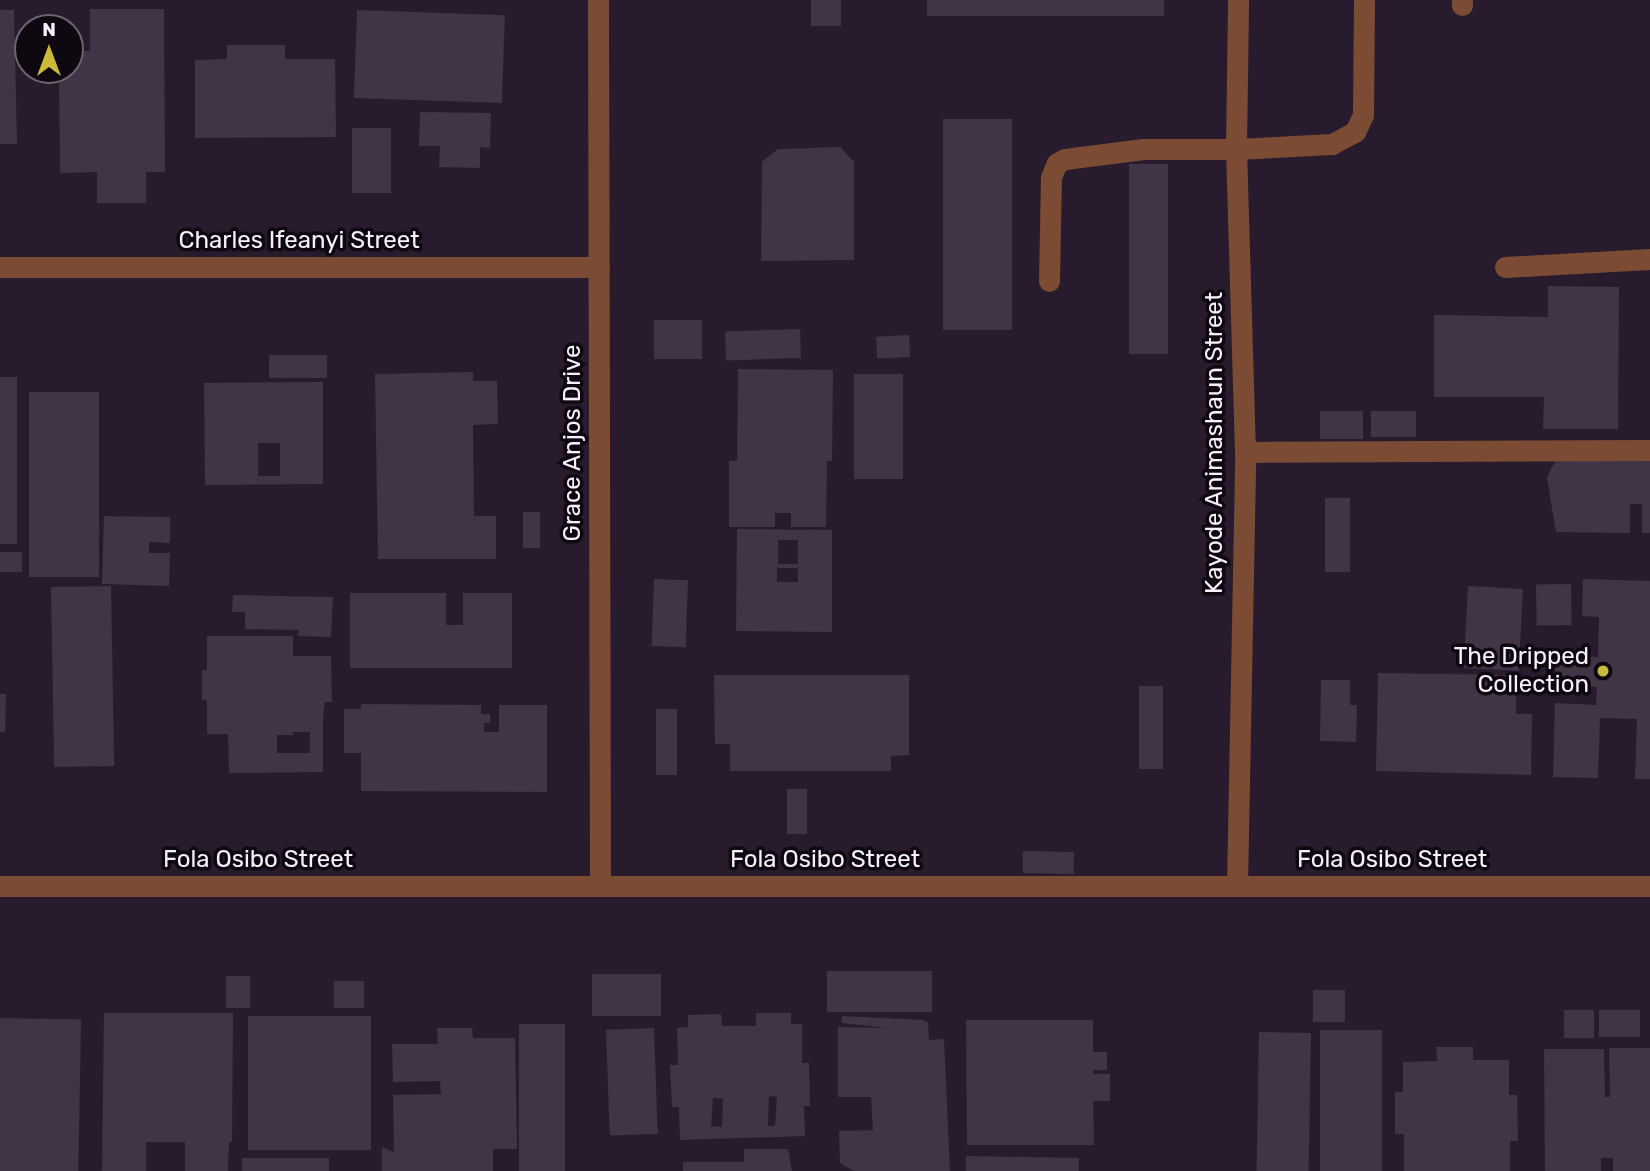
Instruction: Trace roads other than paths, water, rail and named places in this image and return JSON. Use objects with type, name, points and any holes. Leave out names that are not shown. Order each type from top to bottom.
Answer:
[{"type":"street","name":"Grace Anjos Drive","points":[[598,0],[600,886]]},
{"type":"street","name":"Kayode Animashaun Street","points":[[1237,886],[1245,452],[1236,149],[1238,0]]},
{"type":"street","points":[[1049,281],[1051,177],[1057,163],[1074,157],[1143,149],[1236,149],[1332,144],[1355,132],[1363,115],[1364,0]]},
{"type":"street","points":[[1505,267],[1650,259]]},
{"type":"street","name":"Charles Ifeanyi Street","points":[[0,267],[599,267]]},
{"type":"street","points":[[1245,452],[1650,450]]},
{"type":"street","name":"Fola Osibo Street","points":[[0,886],[1650,886]]},
{"type":"place","name":"The Dripped Collection","points":[[1603,671]]}]
